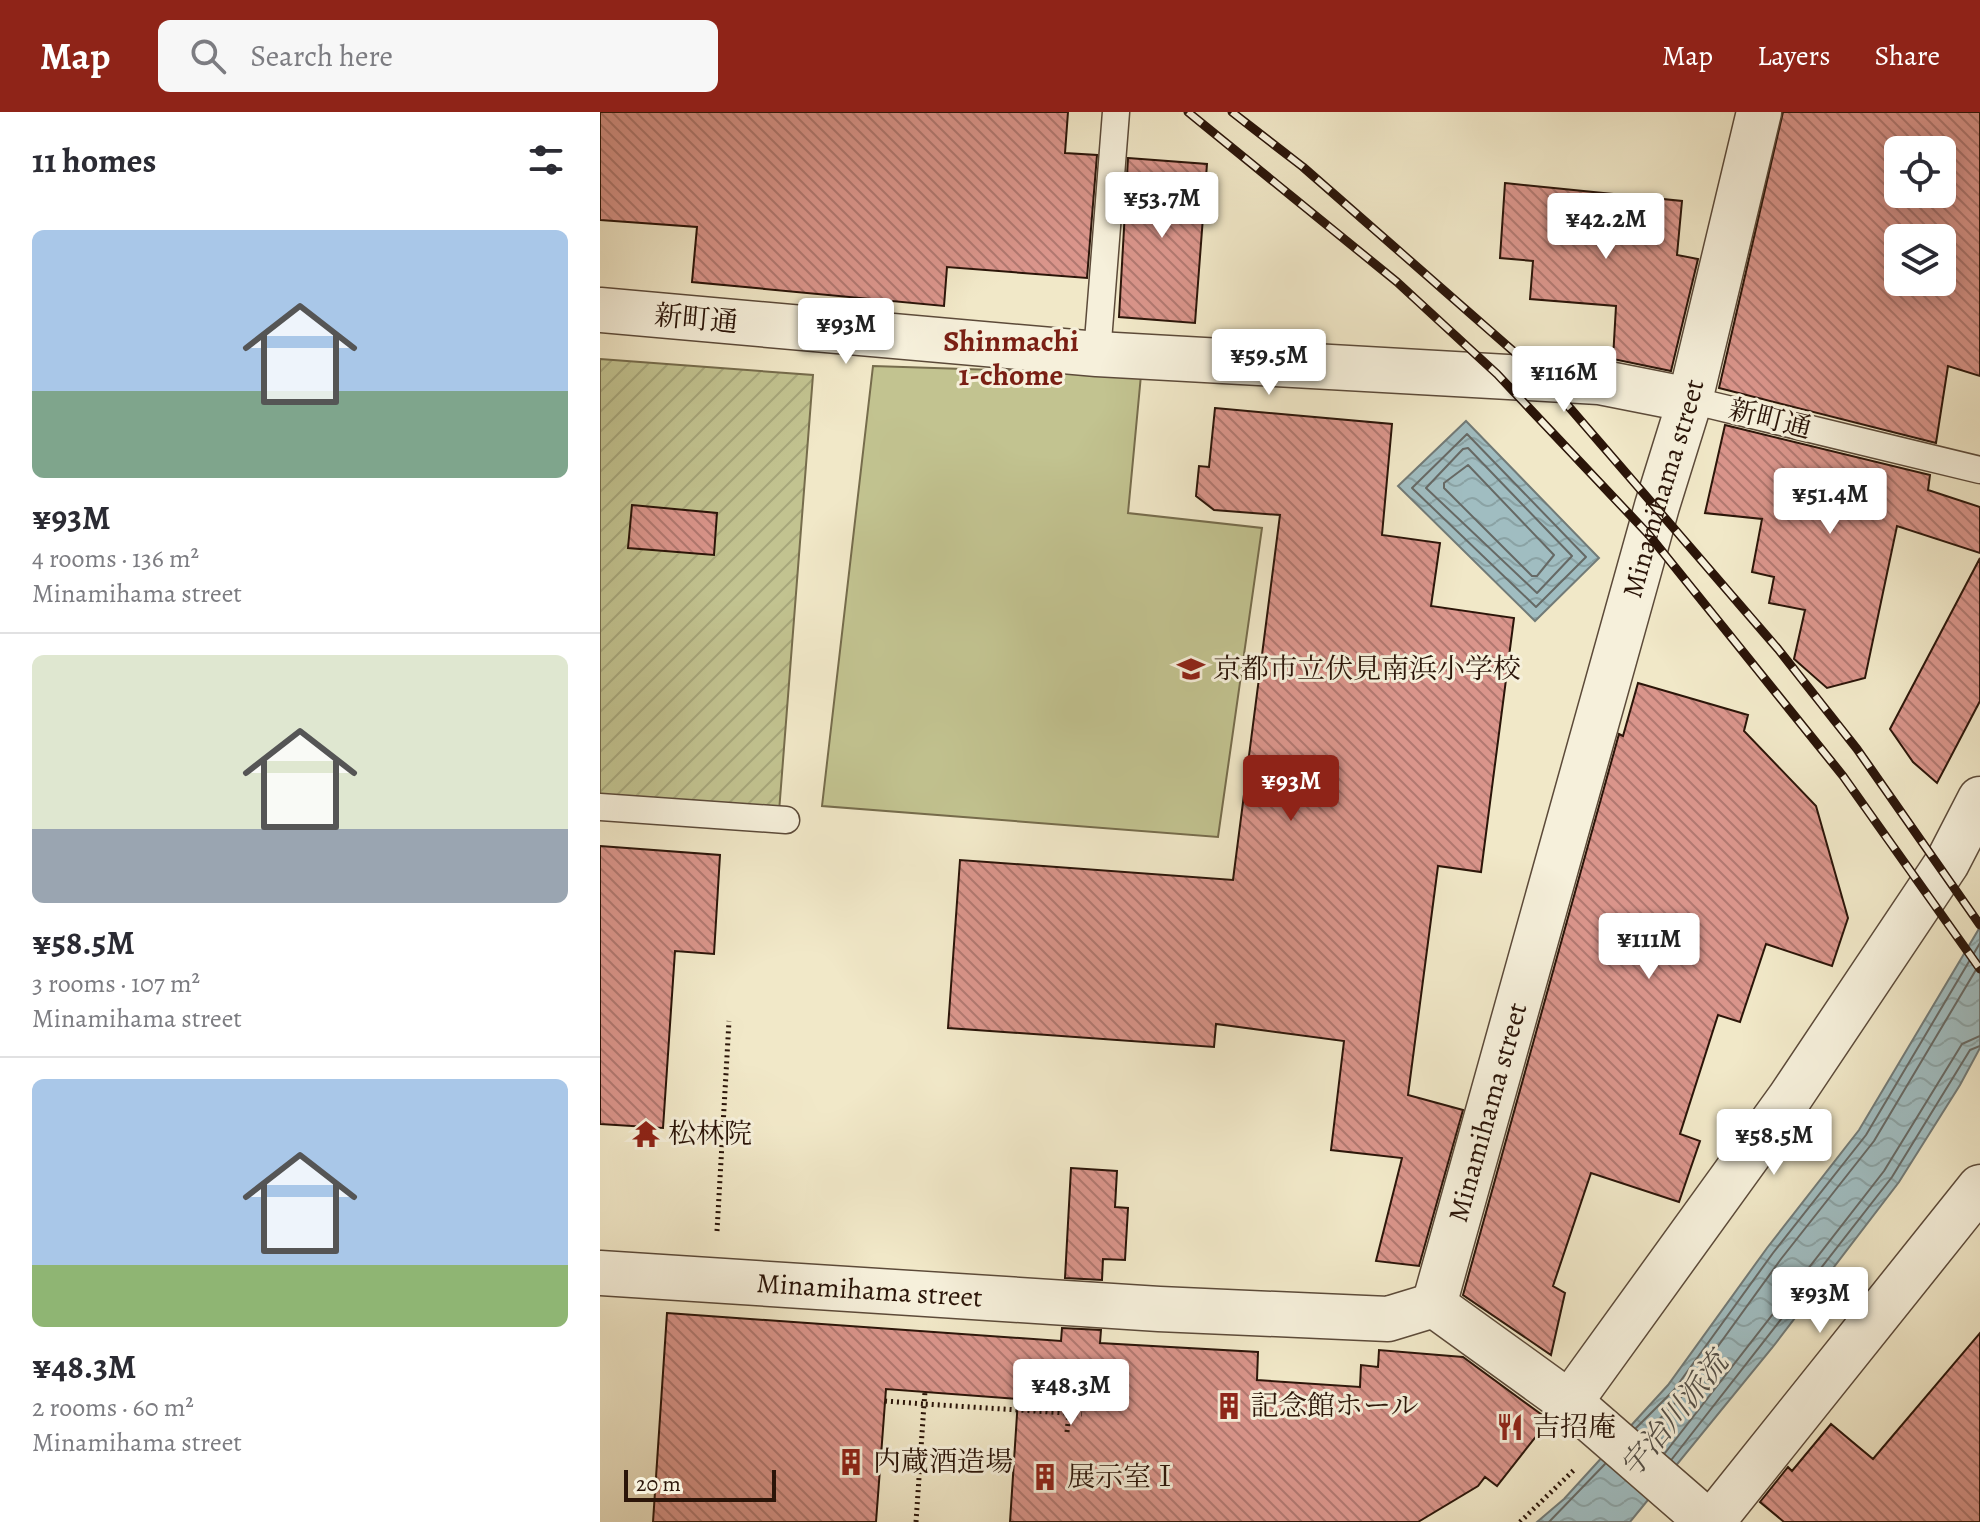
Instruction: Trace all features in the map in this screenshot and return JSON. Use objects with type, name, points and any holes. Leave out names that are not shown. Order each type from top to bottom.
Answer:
[{"type":"street","name":"Minamihama street","points":[[600,1273],[1159,1309],[1388,1319],[1434,1305],[1657,506],[1690,400],[1759,112]]},
{"type":"street","name":"新町通","points":[[600,310],[1097,354],[1599,382],[1690,400]]},
{"type":"street","points":[[1574,1406],[1789,1099],[1940,874],[1980,799]]},
{"type":"street","points":[[1434,1305],[1574,1406],[1720,1519],[1980,1187]]},
{"type":"lane","points":[[1097,354],[1116,112]]},
{"type":"lane","name":"新町通","points":[[1690,400],[1980,470]]},
{"type":"lane","points":[[600,807],[786,820]]},
{"type":"path","points":[[714,1280],[729,1021]]},
{"type":"path","points":[[916,1522],[925,1392]]},
{"type":"path","points":[[885,1401],[1082,1414]]},
{"type":"path","points":[[1067,1432],[1069,1413]]},
{"type":"path","points":[[1520,1522],[1582,1459]]},
{"type":"green space","points":[[600,359],[813,375],[779,812],[600,799]]},
{"type":"green space","points":[[873,366],[1141,375],[1128,513],[1262,528],[1218,837],[822,806]]},
{"type":"water","points":[[1466,421],[1599,558],[1535,621],[1398,486]]},
{"type":"water","name":"宇治川派流","points":[[1980,927],[1980,1048],[1899,1182],[1772,1348],[1630,1522],[1537,1522],[1564,1499],[1668,1385],[1767,1248],[1859,1130]]},
{"type":"building","points":[[600,112],[1068,112],[1065,153],[1097,155],[1087,278],[947,267],[944,306],[692,282],[697,227],[600,220]]},
{"type":"building","points":[[1783,112],[1980,112],[1980,376],[1948,366],[1936,443],[1719,388]]},
{"type":"building","points":[[1128,158],[1207,164],[1195,323],[1119,317]]},
{"type":"building","points":[[1505,183],[1682,201],[1677,255],[1698,259],[1671,371],[1613,359],[1616,306],[1530,299],[1533,261],[1500,258]]},
{"type":"building","points":[[1215,408],[1392,424],[1382,535],[1440,543],[1431,606],[1514,618],[1481,872],[1438,866],[1408,1095],[1463,1110],[1419,1266],[1376,1261],[1402,1158],[1331,1150],[1344,1041],[1216,1024],[1214,1047],[948,1028],[960,860],[1233,880],[1280,515],[1214,510],[1196,496],[1199,466],[1209,467]]},
{"type":"building","points":[[1725,425],[1930,475],[1928,490],[1980,507],[1980,553],[1897,526],[1865,678],[1827,688],[1794,659],[1805,610],[1769,603],[1774,577],[1752,572],[1762,519],[1705,513]]},
{"type":"building","points":[[632,505],[717,513],[714,555],[628,548]]},
{"type":"building","points":[[1980,558],[1980,701],[1937,783],[1913,762],[1890,729]]},
{"type":"building","points":[[1638,683],[1748,715],[1744,731],[1816,806],[1848,918],[1832,966],[1766,944],[1740,1022],[1718,1015],[1680,1134],[1700,1141],[1679,1202],[1591,1173],[1553,1286],[1565,1293],[1551,1355],[1463,1295],[1619,734],[1623,736]]},
{"type":"building","points":[[600,846],[720,855],[714,954],[675,951],[663,1128],[600,1124]]},
{"type":"building","points":[[1071,1168],[1117,1171],[1115,1207],[1128,1208],[1125,1260],[1103,1259],[1102,1280],[1065,1278]]},
{"type":"building","points":[[667,1313],[1061,1341],[1062,1328],[1101,1330],[1100,1343],[1258,1352],[1257,1380],[1360,1387],[1361,1365],[1378,1367],[1379,1350],[1463,1357],[1549,1420],[1497,1486],[1485,1477],[1478,1486],[1418,1522],[1010,1522],[1018,1399],[886,1389],[876,1522],[653,1522]]},
{"type":"building","points":[[1980,1333],[1980,1522],[1784,1522],[1760,1502],[1788,1467],[1792,1471],[1831,1424],[1873,1459]]},
{"type":"railway","points":[[1188,112],[1397,282],[1497,374],[1649,535],[1843,776],[1980,969]]},
{"type":"railway","points":[[1232,112],[1303,167],[1544,378],[1778,649],[1857,749],[1980,925]]},
{"type":"place","name":"京都市立伏見南浜小学校","points":[[1191,669]]},
{"type":"place","name":"松林院","points":[[646,1134]]},
{"type":"place","name":"記念館ホール","points":[[1229,1406]]},
{"type":"place","name":"吉招庵","points":[[1510,1427]]},
{"type":"place","name":"内蔵酒造場","points":[[851,1462]]},
{"type":"place","name":"展示室Ⅰ","points":[[1045,1477]]},
{"type":"district","name":"Shinmachi 1-chome","points":[[1011,358]]}]
